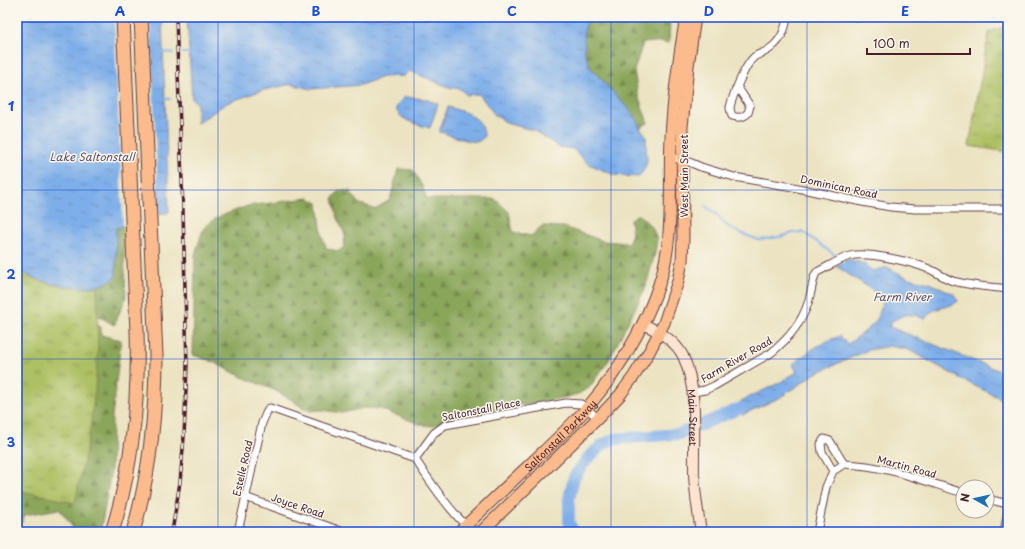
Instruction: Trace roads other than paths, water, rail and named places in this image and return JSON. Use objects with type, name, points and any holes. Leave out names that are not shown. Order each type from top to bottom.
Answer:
[{"type":"highway","points":[[112,532],[120,506],[130,456],[136,406],[138,350],[123,17]]},
{"type":"highway","points":[[133,532],[146,481],[153,431],[156,355],[141,17]]},
{"type":"main road","name":"West Main Street","points":[[643,324],[651,308],[666,259],[671,220],[670,158],[675,92],[686,17]]},
{"type":"main road","name":"West Main Street","points":[[660,332],[672,300],[682,261],[682,159],[684,96],[695,17]]},
{"type":"main road","name":"Main Street","points":[[643,324],[660,332],[674,344],[682,355],[689,373],[693,392],[695,489],[701,532]]},
{"type":"main road","name":"Saltonstall Parkway","points":[[466,530],[586,408],[606,383],[643,324]]},
{"type":"main road","name":"Saltonstall Parkway","points":[[481,532],[598,418],[620,394],[634,376],[660,332]]},
{"type":"main road","points":[[606,383],[620,394]]},
{"type":"street","points":[[738,88],[748,64],[755,56],[768,51],[780,40],[786,27],[787,17]]},
{"type":"street","name":"Dominican Road","points":[[670,158],[682,159],[734,178],[793,187],[885,206],[915,209],[1008,209]]},
{"type":"street","name":"Farm River Road","points":[[693,392],[705,390],[714,386],[779,347],[802,318],[808,304],[817,272],[849,256],[859,255],[909,263],[930,269],[946,279],[966,284],[1008,289]]},
{"type":"street","name":"Saltonstall Place","points":[[415,459],[434,433],[445,425],[566,403],[578,403],[598,418]]},
{"type":"street","name":"Estelle Road","points":[[238,532],[262,423],[268,409],[270,408],[415,459]]},
{"type":"street","points":[[817,532],[826,487],[833,471],[844,464],[830,441],[824,439],[821,444],[822,452],[833,471]]},
{"type":"street","points":[[415,459],[466,530]]},
{"type":"street","name":"Martin Road","points":[[844,464],[856,464],[886,470],[955,491]]},
{"type":"street","name":"Joyce Road","points":[[246,497],[344,532]]},
{"type":"street","points":[[995,501],[1008,504]]},
{"type":"street","points":[[1004,532],[1008,512]]},
{"type":"water","name":"Lake Saltonstall","points":[[17,17],[162,17],[169,212],[116,228],[116,276],[109,282],[100,285],[90,287],[68,287],[47,283],[30,276],[17,268]]},
{"type":"water","points":[[187,17],[588,17],[584,32],[585,54],[590,67],[635,116],[640,128],[646,135],[647,163],[642,173],[638,177],[614,175],[587,163],[573,149],[559,147],[533,130],[509,124],[495,115],[479,94],[467,95],[460,89],[449,87],[409,71],[404,76],[382,77],[361,85],[311,89],[291,84],[260,91],[227,103],[197,123],[197,103],[192,99]]},
{"type":"water","points":[[405,97],[425,99],[438,104],[430,128],[409,121],[398,114],[397,109],[399,103]]},
{"type":"water","points":[[448,107],[466,113],[477,120],[481,124],[484,137],[476,142],[440,132]]},
{"type":"water","name":"Farm River","points":[[848,259],[864,264],[873,271],[887,267],[908,278],[930,283],[953,293],[958,301],[953,304],[936,309],[925,319],[914,315],[904,316],[890,322],[890,327],[1005,373],[1008,376],[1008,402],[965,381],[909,350],[890,346],[868,350],[816,373],[779,398],[742,415],[741,401],[779,383],[797,372],[793,364],[809,351],[840,336],[848,344],[876,321],[883,302],[874,291],[836,266]]},
{"type":"waterway","points":[[162,52],[173,53]]},
{"type":"waterway","points":[[182,53],[191,53]]},
{"type":"waterway","points":[[165,99],[170,99]]},
{"type":"waterway","name":"Farm River","points":[[705,206],[715,213],[726,225],[738,232],[759,240],[803,232],[839,258]]},
{"type":"waterway","name":"Farm River","points":[[573,532],[569,521],[569,499],[574,477],[587,459],[602,445],[614,439],[679,434],[741,408]]},
{"type":"railway","points":[[172,532],[180,482],[184,437],[187,366],[176,17]]}]
